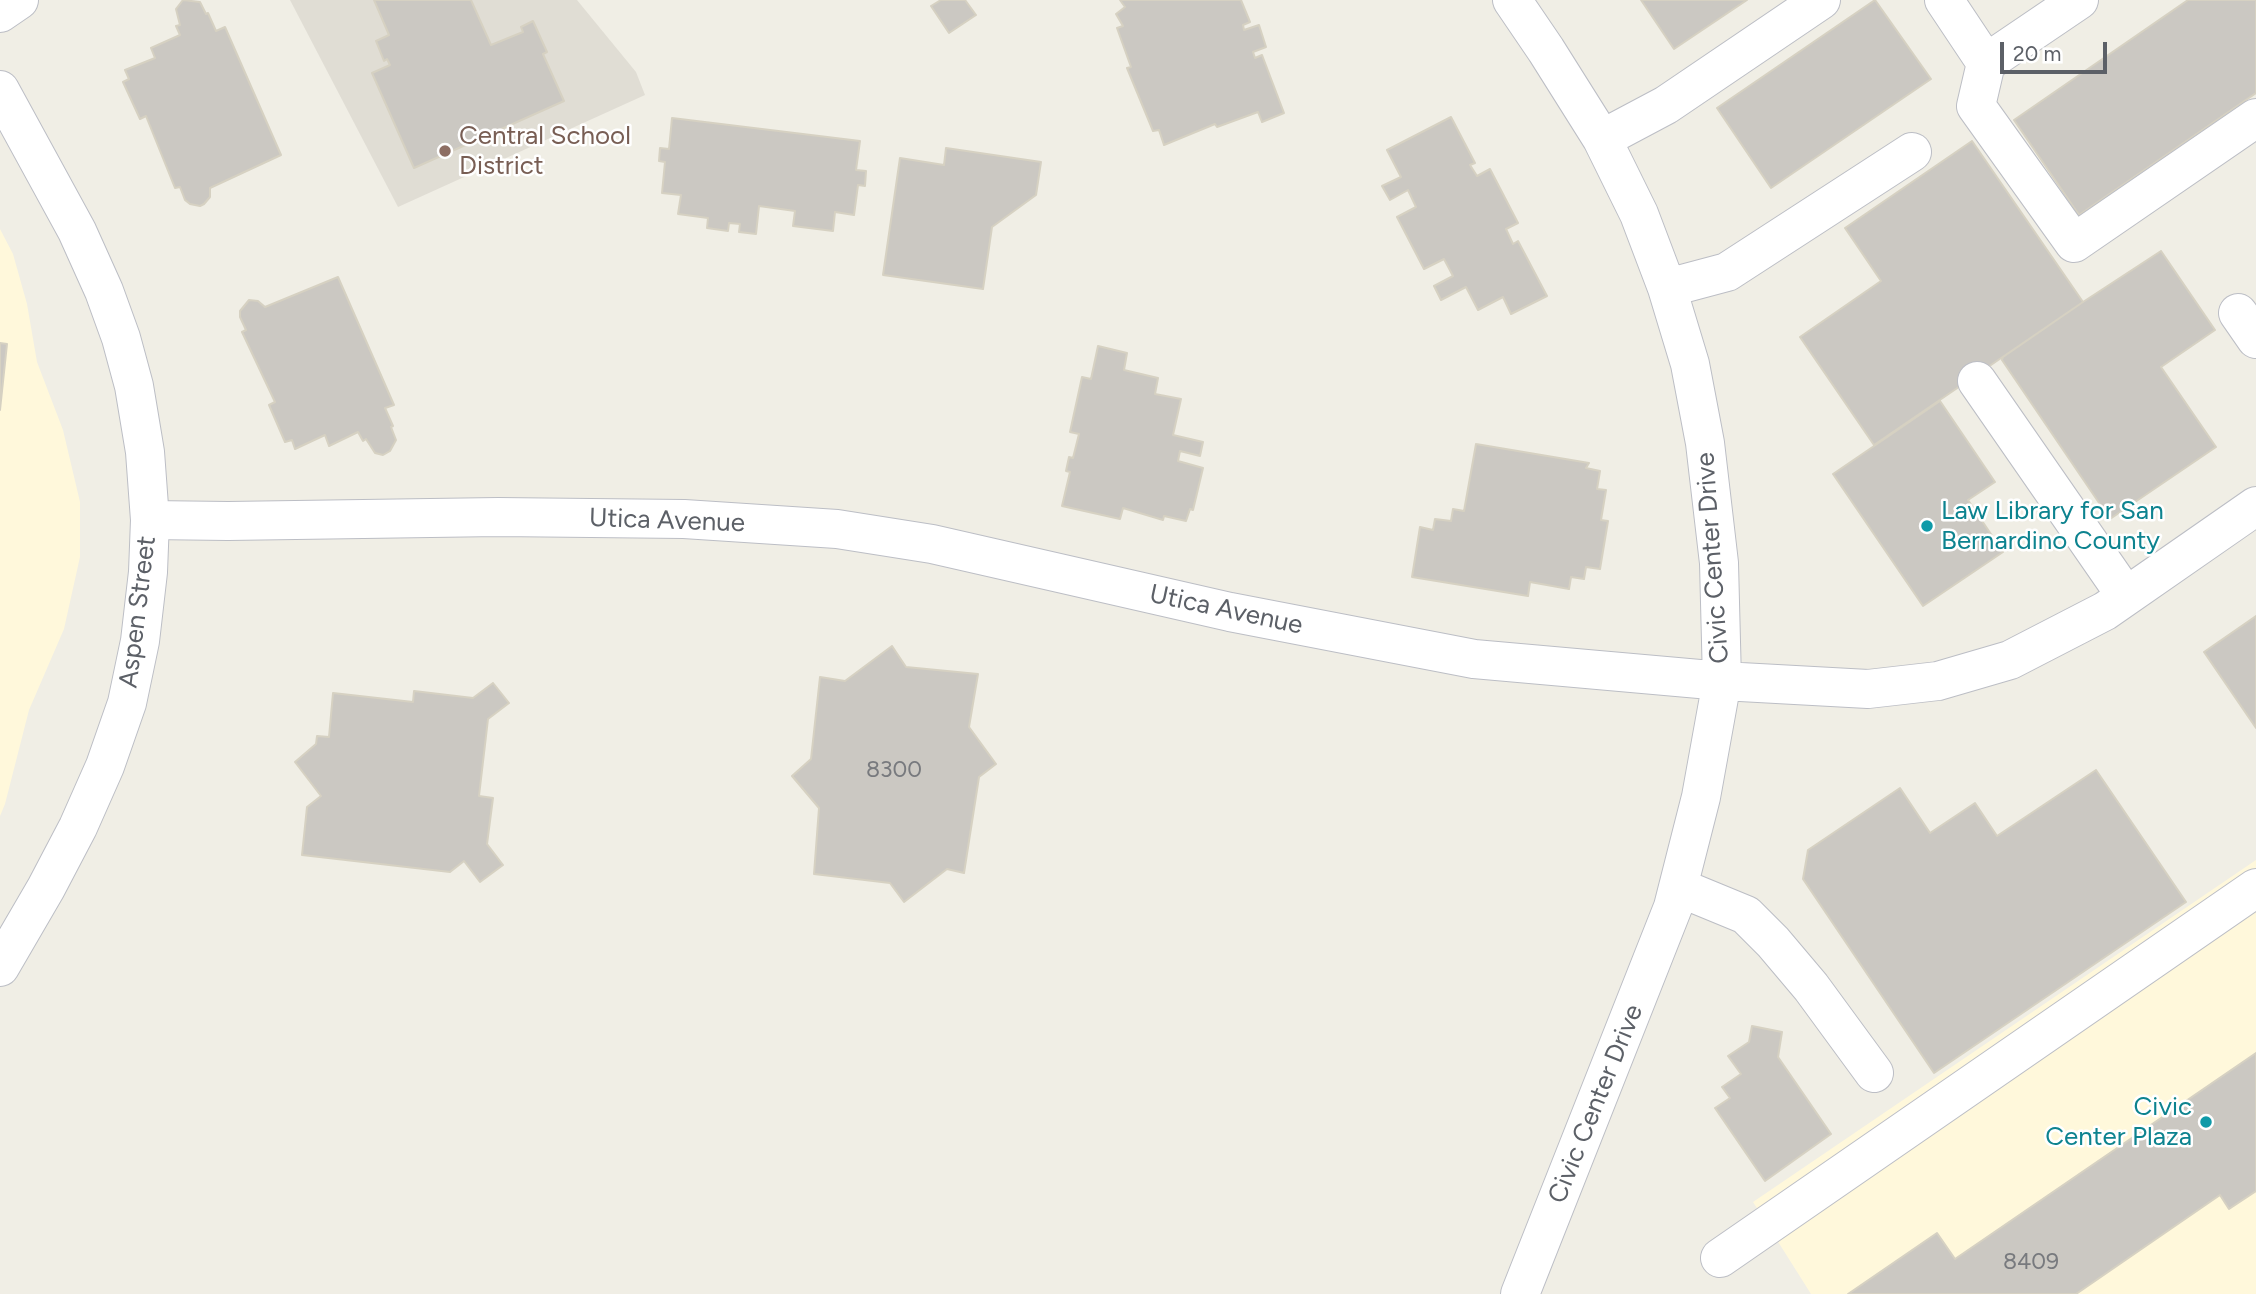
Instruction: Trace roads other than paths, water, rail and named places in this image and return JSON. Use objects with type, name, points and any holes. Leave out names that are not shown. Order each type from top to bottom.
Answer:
[{"type":"street","points":[[0,13],[19,0]]},
{"type":"street","name":"Civic Center Drive","points":[[1512,0],[1602,139],[1639,214],[1667,288],[1690,364],[1705,443],[1719,563],[1722,681],[1702,797],[1668,920],[1520,1294]]},
{"type":"street","points":[[1602,139],[1666,105],[1821,0]]},
{"type":"street","points":[[1944,0],[1986,63]]},
{"type":"street","points":[[2079,0],[1986,63],[1976,106],[2074,243],[2256,118]]},
{"type":"street","name":"Aspen Street","points":[[0,90],[77,231],[104,291],[121,338],[134,386],[145,452],[150,520],[148,572],[140,641],[127,703],[105,766],[78,827],[0,967]]},
{"type":"street","points":[[1667,288],[1727,272],[1912,152]]},
{"type":"street","points":[[1977,381],[2126,596]]},
{"type":"street","name":"Utica Avenue","points":[[150,520],[498,517],[684,519],[836,529],[932,544],[1230,612],[1474,659],[1722,681],[1868,689],[1938,681],[2010,660],[2105,611],[2256,506]]},
{"type":"street","points":[[1678,887],[1746,915],[1811,987],[1874,1073]]},
{"type":"street","points":[[1720,1258],[2256,888]]},
{"type":"place","name":"Central School District","points":[[445,151]]},
{"type":"place","name":"Law Library for San Bernardino County","points":[[1927,526]]},
{"type":"place","name":"Civic Center Plaza","points":[[2206,1122]]}]
